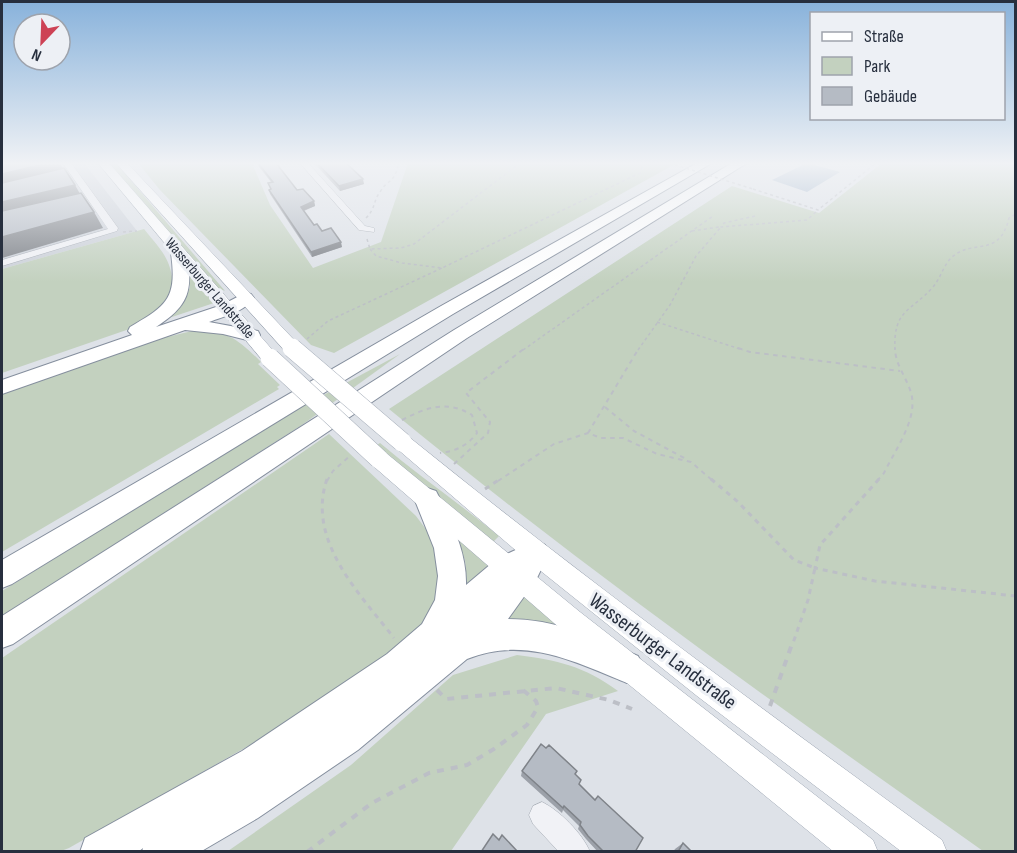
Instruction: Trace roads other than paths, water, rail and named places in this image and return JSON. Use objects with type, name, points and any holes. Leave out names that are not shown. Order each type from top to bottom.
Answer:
[{"type":"highway","points":[[9,569],[447,309],[635,203]]},
{"type":"highway","points":[[2,633],[372,391],[675,203]]},
{"type":"highway","points":[[137,332],[174,306],[181,295],[183,286],[180,253]]},
{"type":"highway","points":[[2,387],[180,325],[245,298]]},
{"type":"highway","points":[[2,376],[226,306]]},
{"type":"highway","points":[[180,325],[223,328],[251,335]]},
{"type":"highway","points":[[160,852],[267,791],[354,732],[428,644],[450,601],[452,582],[441,528],[427,498]]},
{"type":"highway","points":[[99,852],[255,764],[428,644],[506,602],[515,574],[535,553]]},
{"type":"highway","points":[[428,644],[521,633],[560,639],[627,667]]},
{"type":"main road","name":"Wasserburger Landstraße","points":[[137,203],[270,358],[379,459],[627,667],[861,852]]},
{"type":"main road","name":"Wasserburger Landstraße","points":[[158,203],[245,298],[402,442],[535,553],[707,686],[930,852]]},
{"type":"street","points":[[2,263],[105,234],[113,228],[95,203],[84,206]]},
{"type":"street","points":[[340,203],[362,228],[370,230]]},
{"type":"street","points":[[542,815],[577,852]]}]
